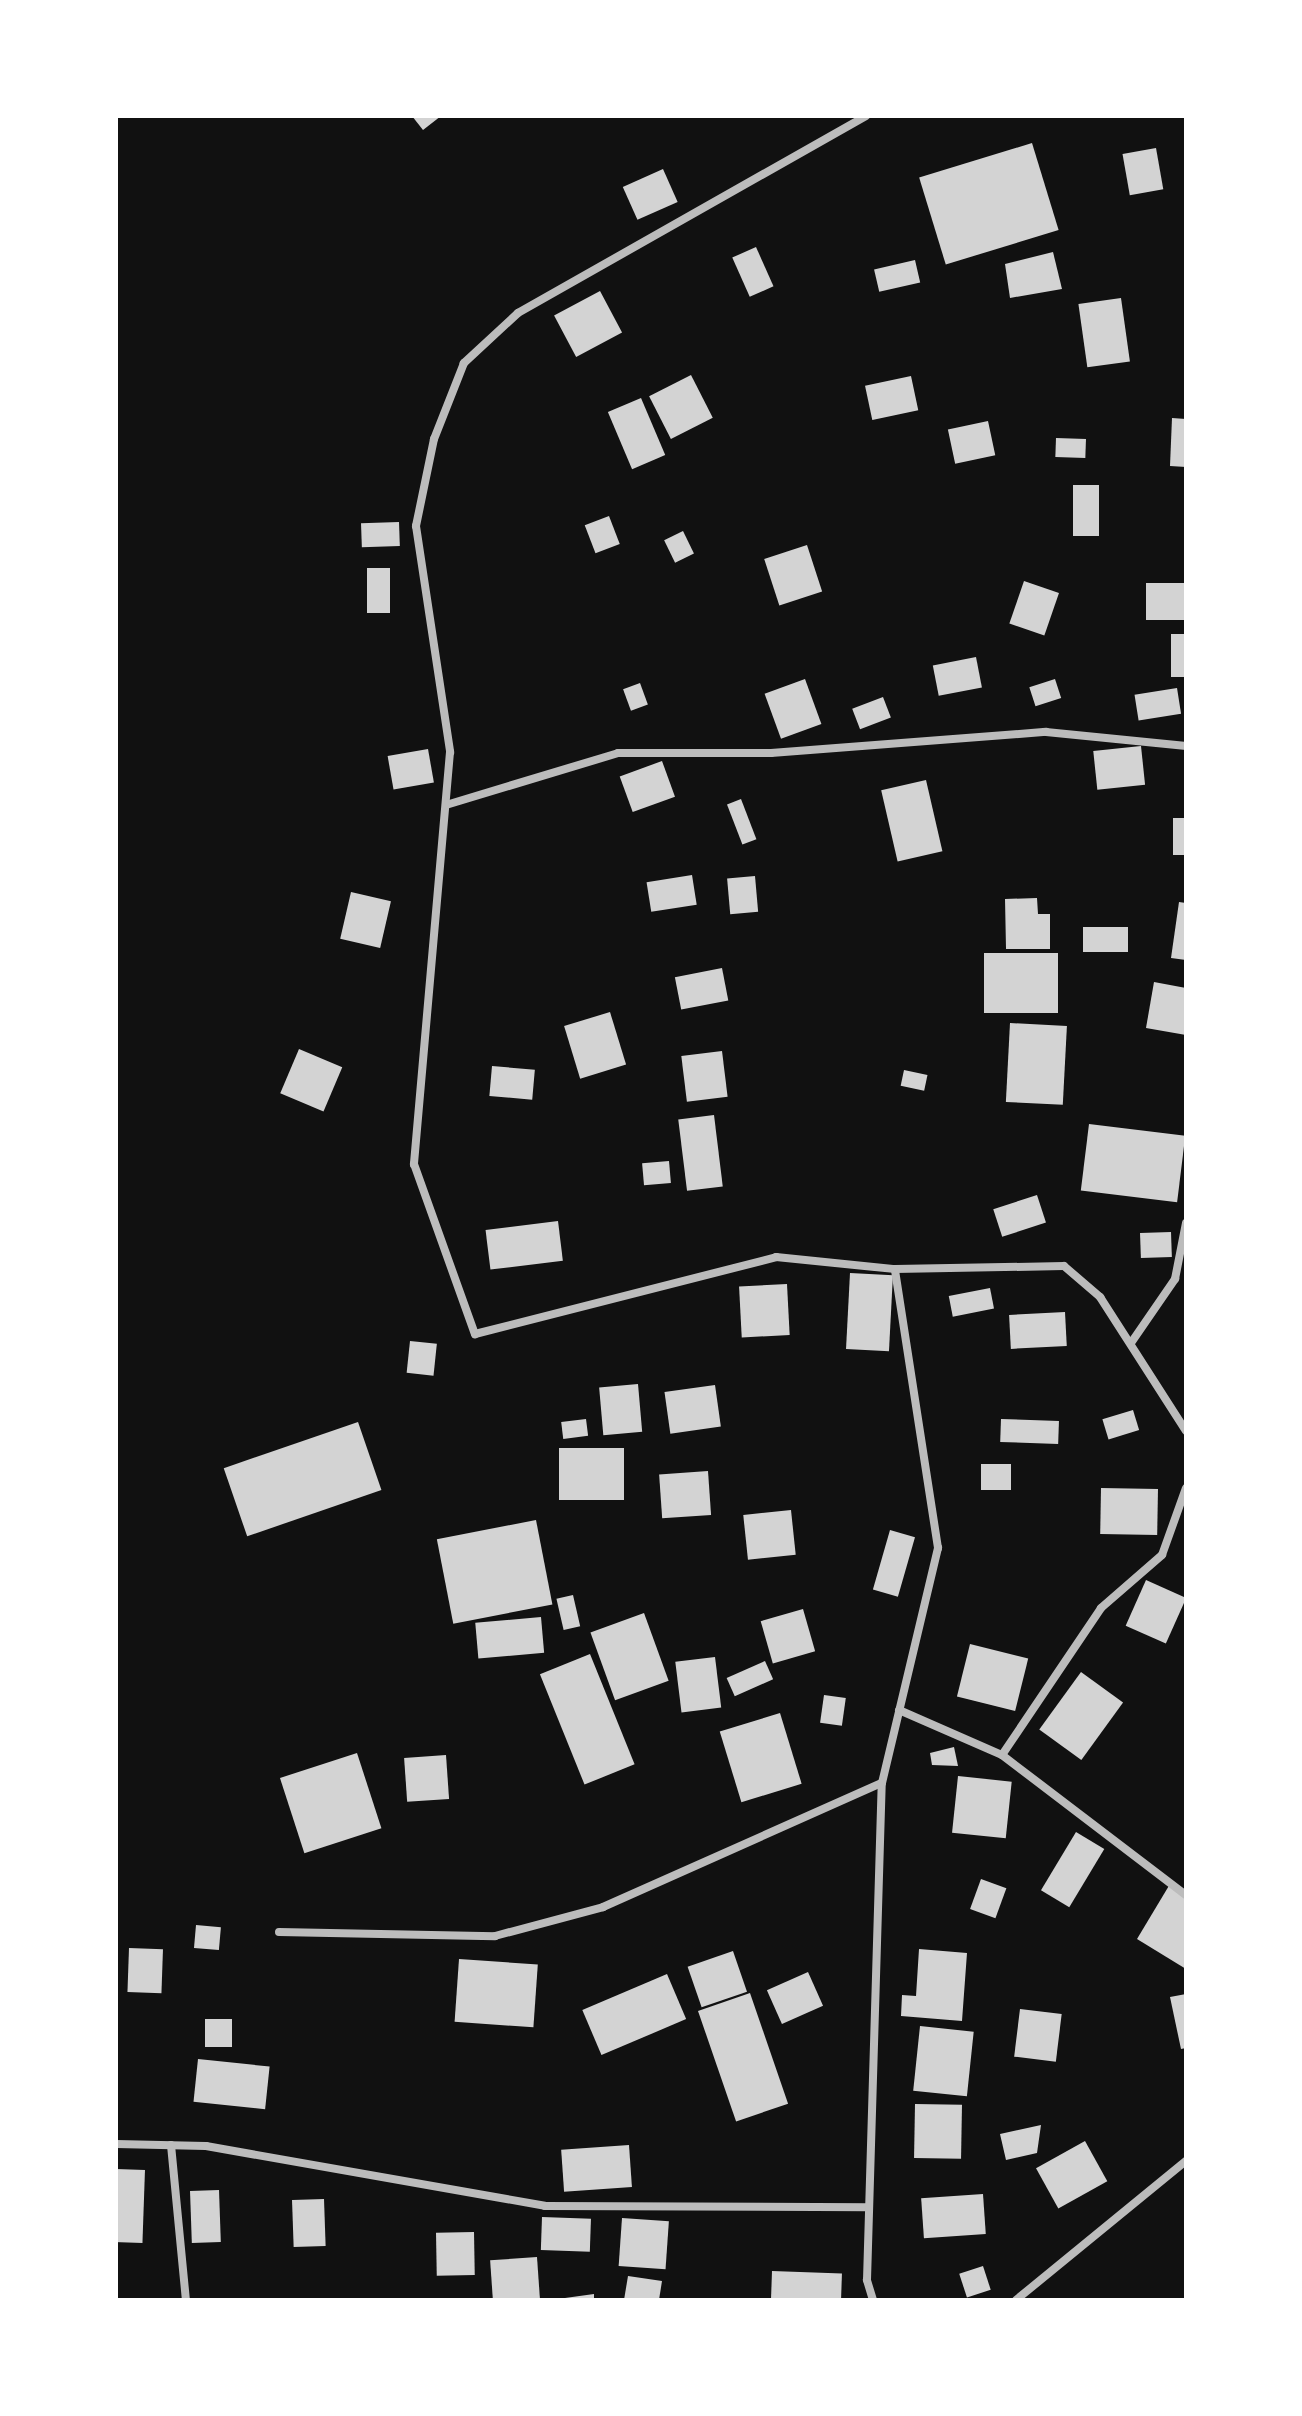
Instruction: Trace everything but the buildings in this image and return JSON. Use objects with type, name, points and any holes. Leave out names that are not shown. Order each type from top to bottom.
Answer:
[{"type":"street","points":[[866,116],[518,313],[464,363],[434,439],[416,526],[450,752],[414,1164],[475,1334],[776,1257],[895,1269],[1064,1266],[1100,1297],[1186,1431]]},
{"type":"street","points":[[446,805],[618,753],[771,753],[1046,732],[1186,746]]},
{"type":"street","points":[[1131,1343],[1175,1279],[1186,1223]]},
{"type":"street","points":[[873,2300],[869,2207],[882,1783],[938,1548],[895,1269]]},
{"type":"street","points":[[1002,1755],[1101,1608],[1162,1555],[1186,1488]]},
{"type":"street","points":[[899,1710],[1002,1755],[1186,1895]]},
{"type":"street","points":[[279,1932],[495,1936],[603,1907],[882,1783]]},
{"type":"street","points":[[116,2144],[171,2145],[545,2206],[869,2207]]},
{"type":"street","points":[[171,2145],[186,2300]]},
{"type":"street","points":[[1016,2300],[1186,2161]]}]
